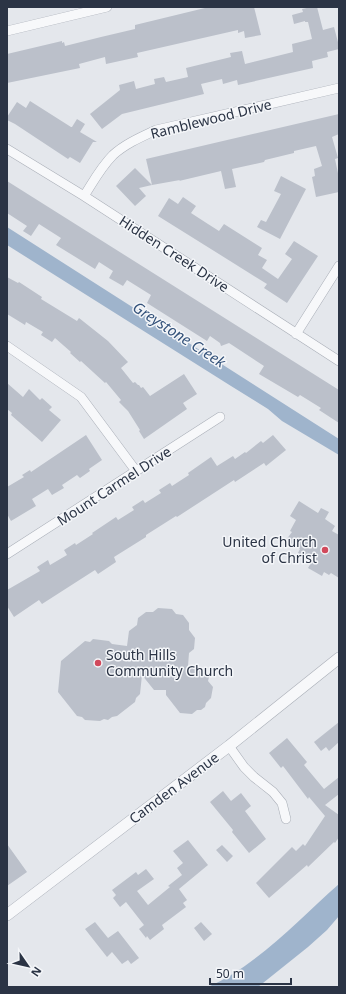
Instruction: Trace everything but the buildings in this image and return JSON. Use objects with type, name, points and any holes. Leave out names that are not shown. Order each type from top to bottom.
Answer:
[{"type":"street","points":[[7,31],[108,7]]},
{"type":"street","name":"Ramblewood Drive","points":[[84,196],[101,169],[114,155],[136,139],[156,130],[339,88]]},
{"type":"street","name":"Hidden Creek Drive","points":[[7,149],[84,196],[339,361]]},
{"type":"street","points":[[296,334],[339,266]]},
{"type":"street","points":[[8,348],[81,396],[136,471]]},
{"type":"street","name":"Mount Carmel Drive","points":[[7,554],[220,417]]},
{"type":"street","name":"Camden Avenue","points":[[7,915],[229,746],[339,658]]},
{"type":"street","points":[[229,746],[244,767],[273,792],[282,803],[286,819]]},
{"type":"water","points":[[7,227],[339,439],[339,455],[282,421],[268,409],[7,245]]},
{"type":"water","points":[[339,884],[339,916],[327,930],[308,947],[258,987],[208,987],[244,967],[261,954]]},
{"type":"place","name":"United Church of Christ","points":[[325,550]]},
{"type":"place","name":"South Hills Community Church","points":[[98,663]]},
{"type":"water label","name":"Greystone Creek","points":[[179,335]]}]
